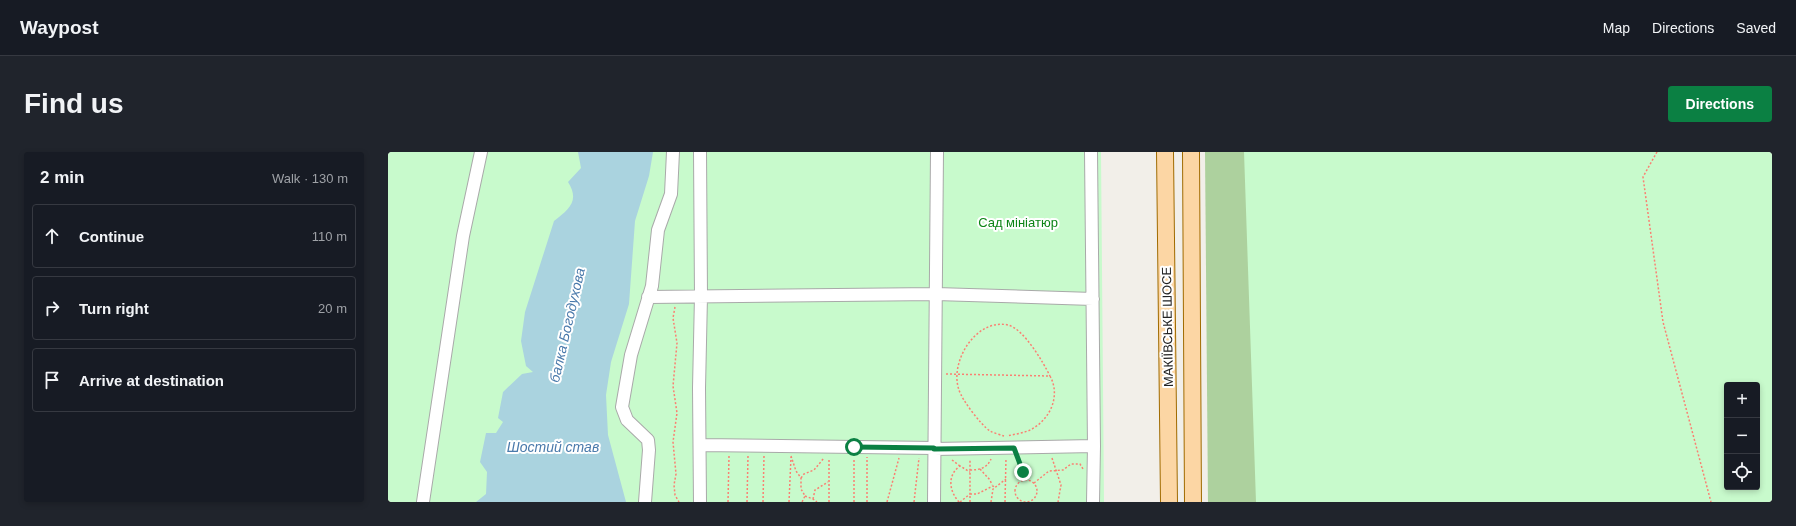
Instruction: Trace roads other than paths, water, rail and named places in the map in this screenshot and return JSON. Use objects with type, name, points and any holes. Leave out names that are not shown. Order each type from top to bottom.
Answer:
[{"type":"main road","name":"МАКІЇВСЬКЕ ШОСЕ","points":[[1165,152],[1169,502]]},
{"type":"main road","name":"МАКІЇВСЬКЕ ШОСЕ","points":[[1191,152],[1194,502]]},
{"type":"street","points":[[423,502],[463,236],[481,152]]},
{"type":"street","points":[[645,502],[649,450],[648,440],[627,420],[622,407],[631,355],[652,286],[658,230],[671,194],[673,152]]},
{"type":"street","points":[[700,152],[700,502]]},
{"type":"street","points":[[934,502],[937,152]]},
{"type":"street","points":[[1091,152],[1094,446],[1093,502]]},
{"type":"street","points":[[648,297],[936,294],[1093,299]]},
{"type":"street","points":[[700,445],[764,447],[791,451],[854,447],[1010,448],[1094,446]]},
{"type":"water","name":"Шостий став","points":[[578,152],[653,152],[649,176],[635,221],[629,304],[611,362],[606,395],[608,435],[626,502],[476,502],[486,494],[487,472],[480,462],[486,433],[496,433],[503,422],[498,418],[503,392],[522,374],[533,372],[526,366],[521,341],[525,312],[554,221],[564,213],[573,200],[573,194],[568,182],[581,168]]},
{"type":"park label","name":"Сад мініатюр","points":[[1018,222]]},
{"type":"water label","name":"балка Богодухова","points":[[567,325]]}]
